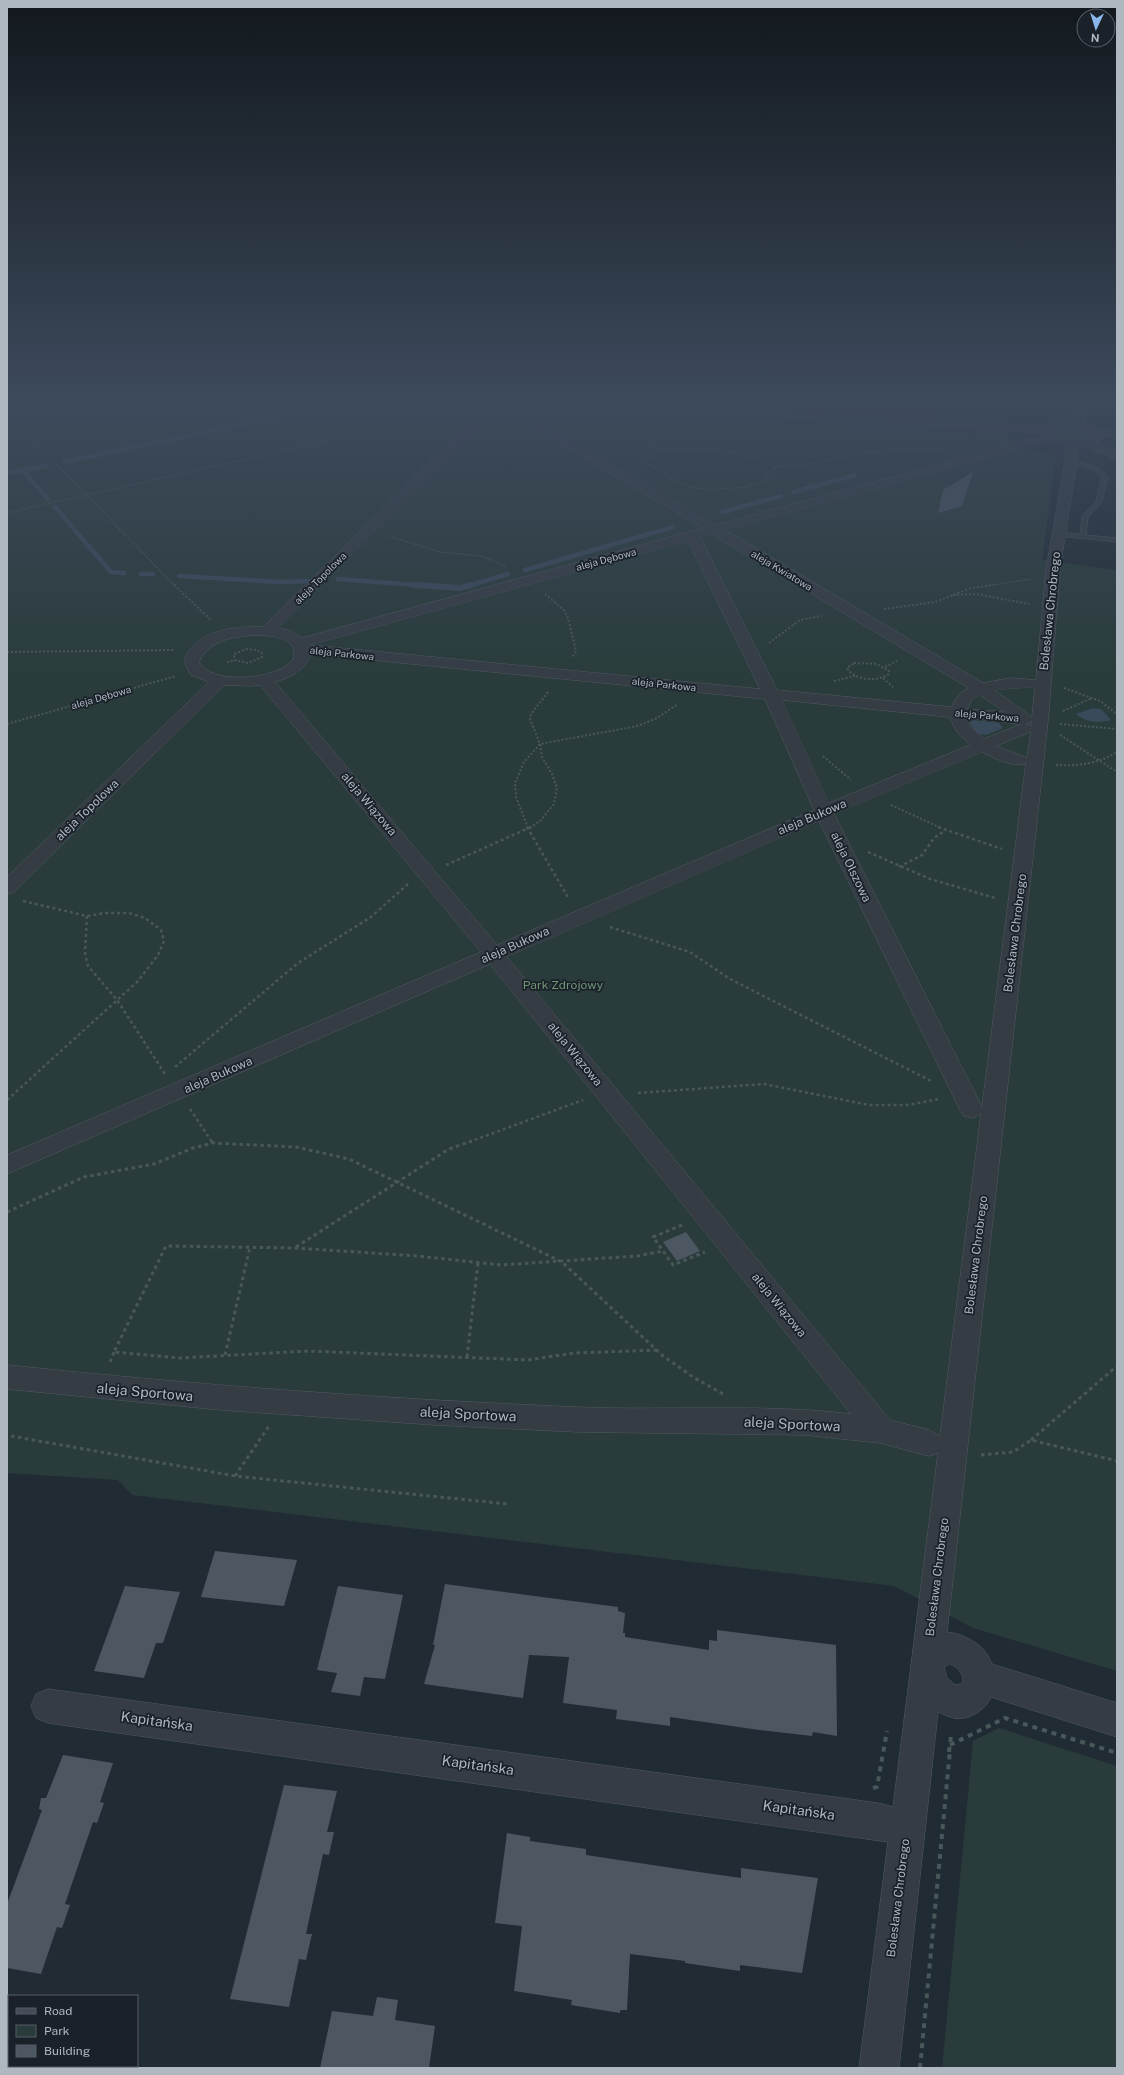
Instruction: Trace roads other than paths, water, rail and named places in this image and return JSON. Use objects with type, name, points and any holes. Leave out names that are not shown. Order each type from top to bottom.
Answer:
[{"type":"street","name":"aleja Topolowa","points":[[267,631],[404,495]]},
{"type":"street","name":"aleja Kwiatowa","points":[[655,495],[981,688],[1025,723]]},
{"type":"street","name":"aleja Dębowa","points":[[302,646],[836,495]]},
{"type":"street","name":"Bolesława Chrobrego","points":[[879,2068],[906,1829],[925,1693],[1040,721],[1054,569],[1071,535],[1071,495]]},
{"type":"street","name":"aleja Olszowa","points":[[692,535],[770,695],[785,722],[835,835],[972,1110]]},
{"type":"street","name":"aleja Parkowa","points":[[219,681],[196,670],[192,664],[192,657],[196,650],[209,641],[227,634],[247,631],[267,631],[292,638],[302,646],[770,695],[957,712],[1025,723]]},
{"type":"street","points":[[219,681],[234,682],[265,680],[280,675],[295,666],[303,656],[302,646]]},
{"type":"street","name":"aleja Wiązowa","points":[[265,680],[427,873],[881,1430]]},
{"type":"street","name":"aleja Topolowa","points":[[7,888],[219,681]]},
{"type":"street","points":[[1020,760],[1002,755],[982,745],[962,729],[957,719],[957,712],[962,700],[981,688],[1004,683],[1030,683]]},
{"type":"street","name":"aleja Bukowa","points":[[7,1165],[179,1092],[583,915],[982,745],[1025,723]]},
{"type":"street","name":"aleja Sportowa","points":[[7,1377],[231,1400],[579,1420],[762,1421],[830,1425],[881,1430],[929,1443]]},
{"type":"street","points":[[925,1693],[939,1694],[946,1698],[964,1700],[976,1692],[980,1677],[1117,1720]]},
{"type":"street","name":"Kapitańska","points":[[48,1706],[878,1820],[906,1829]]},
{"type":"lane","points":[[1071,535],[1083,522],[1085,516],[1099,502],[1101,495]]},
{"type":"lane","points":[[1071,535],[1117,540]]},
{"type":"water","points":[[1093,708],[1101,709],[1111,720],[1093,722],[1076,714]]},
{"type":"water","points":[[973,720],[999,723],[1003,728],[986,735],[978,734],[969,723]]},
{"type":"waterway","points":[[44,495],[48,499]]},
{"type":"waterway","points":[[722,512],[781,496]]},
{"type":"waterway","points":[[55,507],[111,572],[124,573]]},
{"type":"waterway","points":[[525,570],[673,527]]},
{"type":"waterway","points":[[141,574],[153,574]]},
{"type":"waterway","points":[[468,586],[508,574]]},
{"type":"waterway","points":[[179,576],[280,582],[311,581]]},
{"type":"waterway","points":[[338,579],[422,586]]},
{"type":"waterway","points":[[415,585],[422,586]]},
{"type":"waterway","points":[[422,586],[460,588],[471,585]]},
{"type":"waterway","points":[[422,586],[429,586]]},
{"type":"park label","name":"Park Zdrojowy","points":[[563,985]]}]
